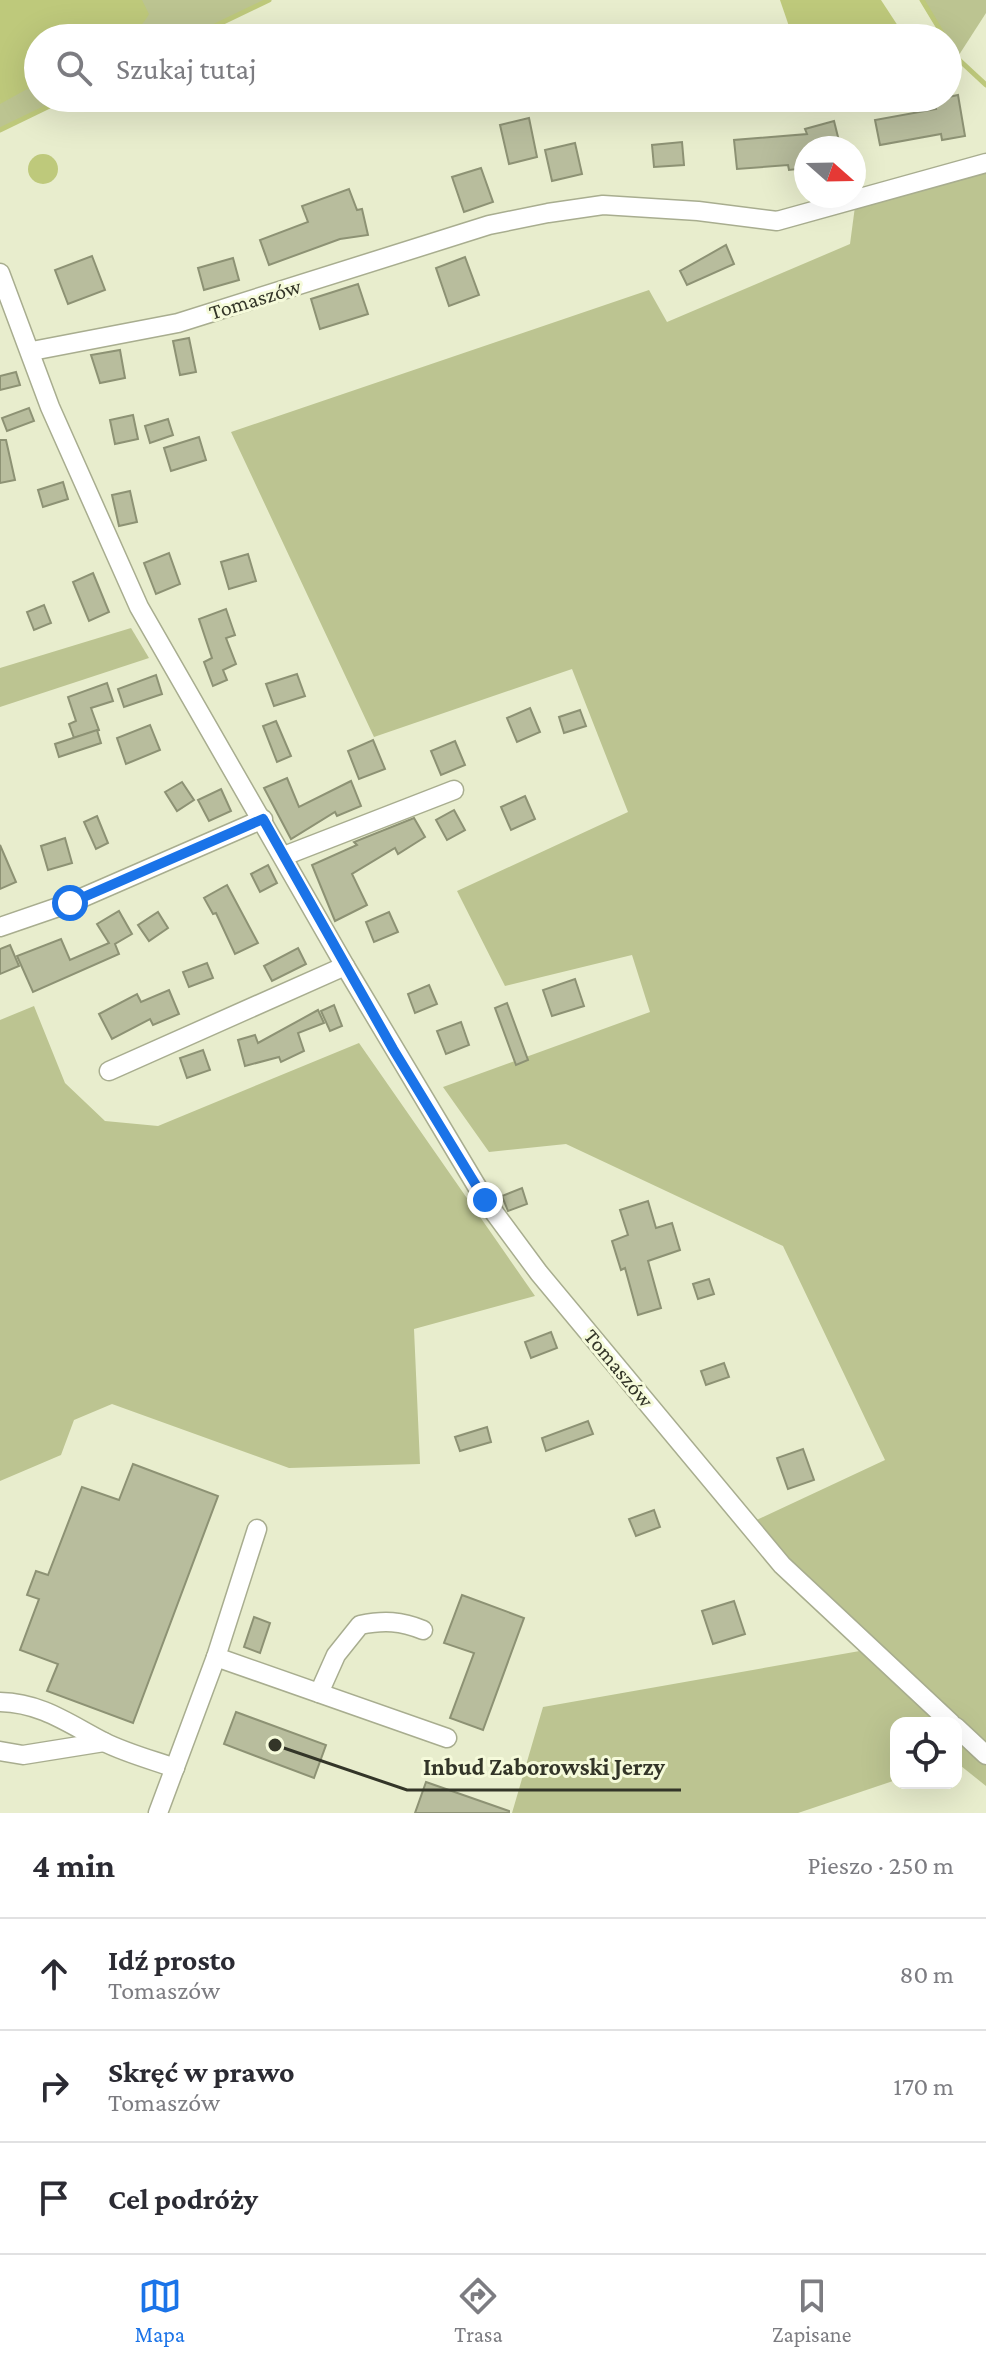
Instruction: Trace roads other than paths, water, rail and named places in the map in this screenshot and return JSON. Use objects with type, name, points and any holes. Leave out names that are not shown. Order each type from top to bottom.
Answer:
[{"type":"street","name":"Tomaszów","points":[[945,1717],[782,1565],[539,1273],[485,1200],[345,966],[139,607],[50,407],[32,351],[178,323],[489,225],[548,213],[603,205],[698,211],[777,221],[986,163]]},
{"type":"street","points":[[0,273],[32,351]]},
{"type":"street","points":[[284,856],[454,790]]},
{"type":"street","points":[[0,927],[70,903],[263,819]]},
{"type":"street","points":[[109,1071],[345,966]]},
{"type":"street","points":[[158,1813],[216,1657],[257,1529]]},
{"type":"street","points":[[319,1693],[336,1655],[360,1625],[382,1621],[405,1623],[423,1630]]},
{"type":"street","points":[[216,1657],[447,1738]]},
{"type":"street","points":[[0,1702],[44,1711],[80,1725],[104,1742],[175,1768]]},
{"type":"street","points":[[962,1733],[986,1755]]},
{"type":"street","points":[[0,1751],[23,1755],[104,1742]]},
{"type":"waterway","points":[[219,24],[269,0]]},
{"type":"waterway","points":[[922,0],[937,24]]},
{"type":"waterway","points":[[962,63],[986,85]]},
{"type":"waterway","points":[[0,130],[37,112]]},
{"type":"place","name":"Inbud Zaborowski Jerzy","points":[[275,1745]]}]
